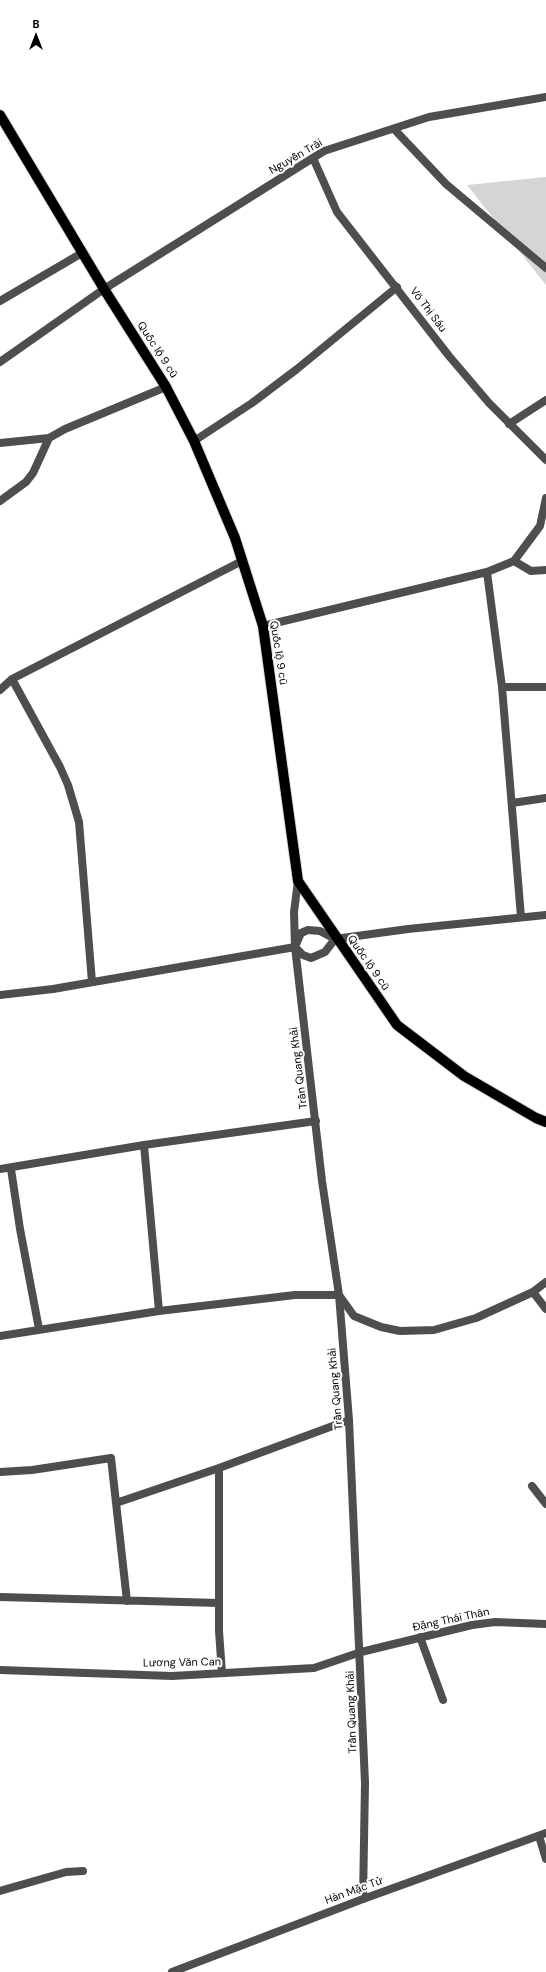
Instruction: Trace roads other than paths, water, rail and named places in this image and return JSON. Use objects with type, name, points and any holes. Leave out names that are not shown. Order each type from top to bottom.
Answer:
[{"type":"main road","name":"Quốc lộ 9 cũ","points":[[0,115],[82,253],[166,387],[194,440],[235,538],[263,626],[298,881],[397,1025],[464,1076],[536,1118],[546,1122]]},
{"type":"street","name":"Nguyễn Trãi","points":[[0,362],[104,289],[324,151],[429,117],[546,97]]},
{"type":"street","points":[[394,129],[446,184],[546,268]]},
{"type":"street","name":"Võ Thị Sáu","points":[[313,158],[337,212],[397,287],[449,356],[489,404],[546,460]]},
{"type":"street","points":[[0,301],[82,253]]},
{"type":"street","points":[[194,440],[252,402],[297,369],[397,287]]},
{"type":"street","points":[[0,443],[49,438],[65,429],[166,387]]},
{"type":"street","points":[[509,424],[546,400]]},
{"type":"street","points":[[0,501],[26,482],[33,473],[49,438]]},
{"type":"street","points":[[263,626],[487,572],[514,561],[540,526],[546,498]]},
{"type":"street","points":[[0,690],[12,679],[242,561]]},
{"type":"street","points":[[514,561],[531,571],[546,570]]},
{"type":"street","points":[[487,572],[502,687],[521,917]]},
{"type":"street","points":[[12,679],[60,767],[68,785],[79,822],[92,982]]},
{"type":"street","points":[[502,687],[546,687]]},
{"type":"street","points":[[512,803],[546,798]]},
{"type":"street","name":"Trần Quang Khải","points":[[298,881],[294,912],[296,947],[322,1181],[339,1295],[349,1420],[361,1652],[365,1783],[363,1899]]},
{"type":"street","points":[[296,947],[301,933],[308,930],[320,931],[336,938],[546,915]]},
{"type":"street","points":[[296,947],[303,955],[312,958],[325,952],[336,938]]},
{"type":"street","points":[[0,995],[92,982],[296,947]]},
{"type":"street","points":[[0,1169],[11,1169],[144,1145],[316,1121]]},
{"type":"street","points":[[144,1145],[159,1311]]},
{"type":"street","points":[[11,1169],[20,1229],[39,1329]]},
{"type":"street","points":[[0,1336],[159,1311],[295,1295],[339,1295],[354,1316],[364,1321],[381,1327],[407,1330],[434,1330],[476,1318],[533,1292],[546,1282]]},
{"type":"street","points":[[533,1292],[546,1309]]},
{"type":"street","points":[[116,1503],[219,1468],[349,1420]]},
{"type":"street","points":[[0,1472],[111,1458],[127,1601]]},
{"type":"street","points":[[219,1468],[219,1604],[222,1673]]},
{"type":"street","points":[[532,1486],[546,1504]]},
{"type":"street","points":[[0,1597],[219,1604]]},
{"type":"street","name":"Đặng Thái Thân","points":[[361,1652],[472,1625],[495,1622],[546,1624]]},
{"type":"street","points":[[420,1637],[443,1700]]},
{"type":"street","name":"Lương Văn Can","points":[[0,1670],[172,1676],[314,1668],[361,1652]]},
{"type":"street","points":[[542,1835],[546,1859]]},
{"type":"street","name":"Hàn Mặc Tử","points":[[172,1972],[363,1899],[542,1835]]},
{"type":"street","points":[[0,1890],[66,1872],[83,1871]]}]
